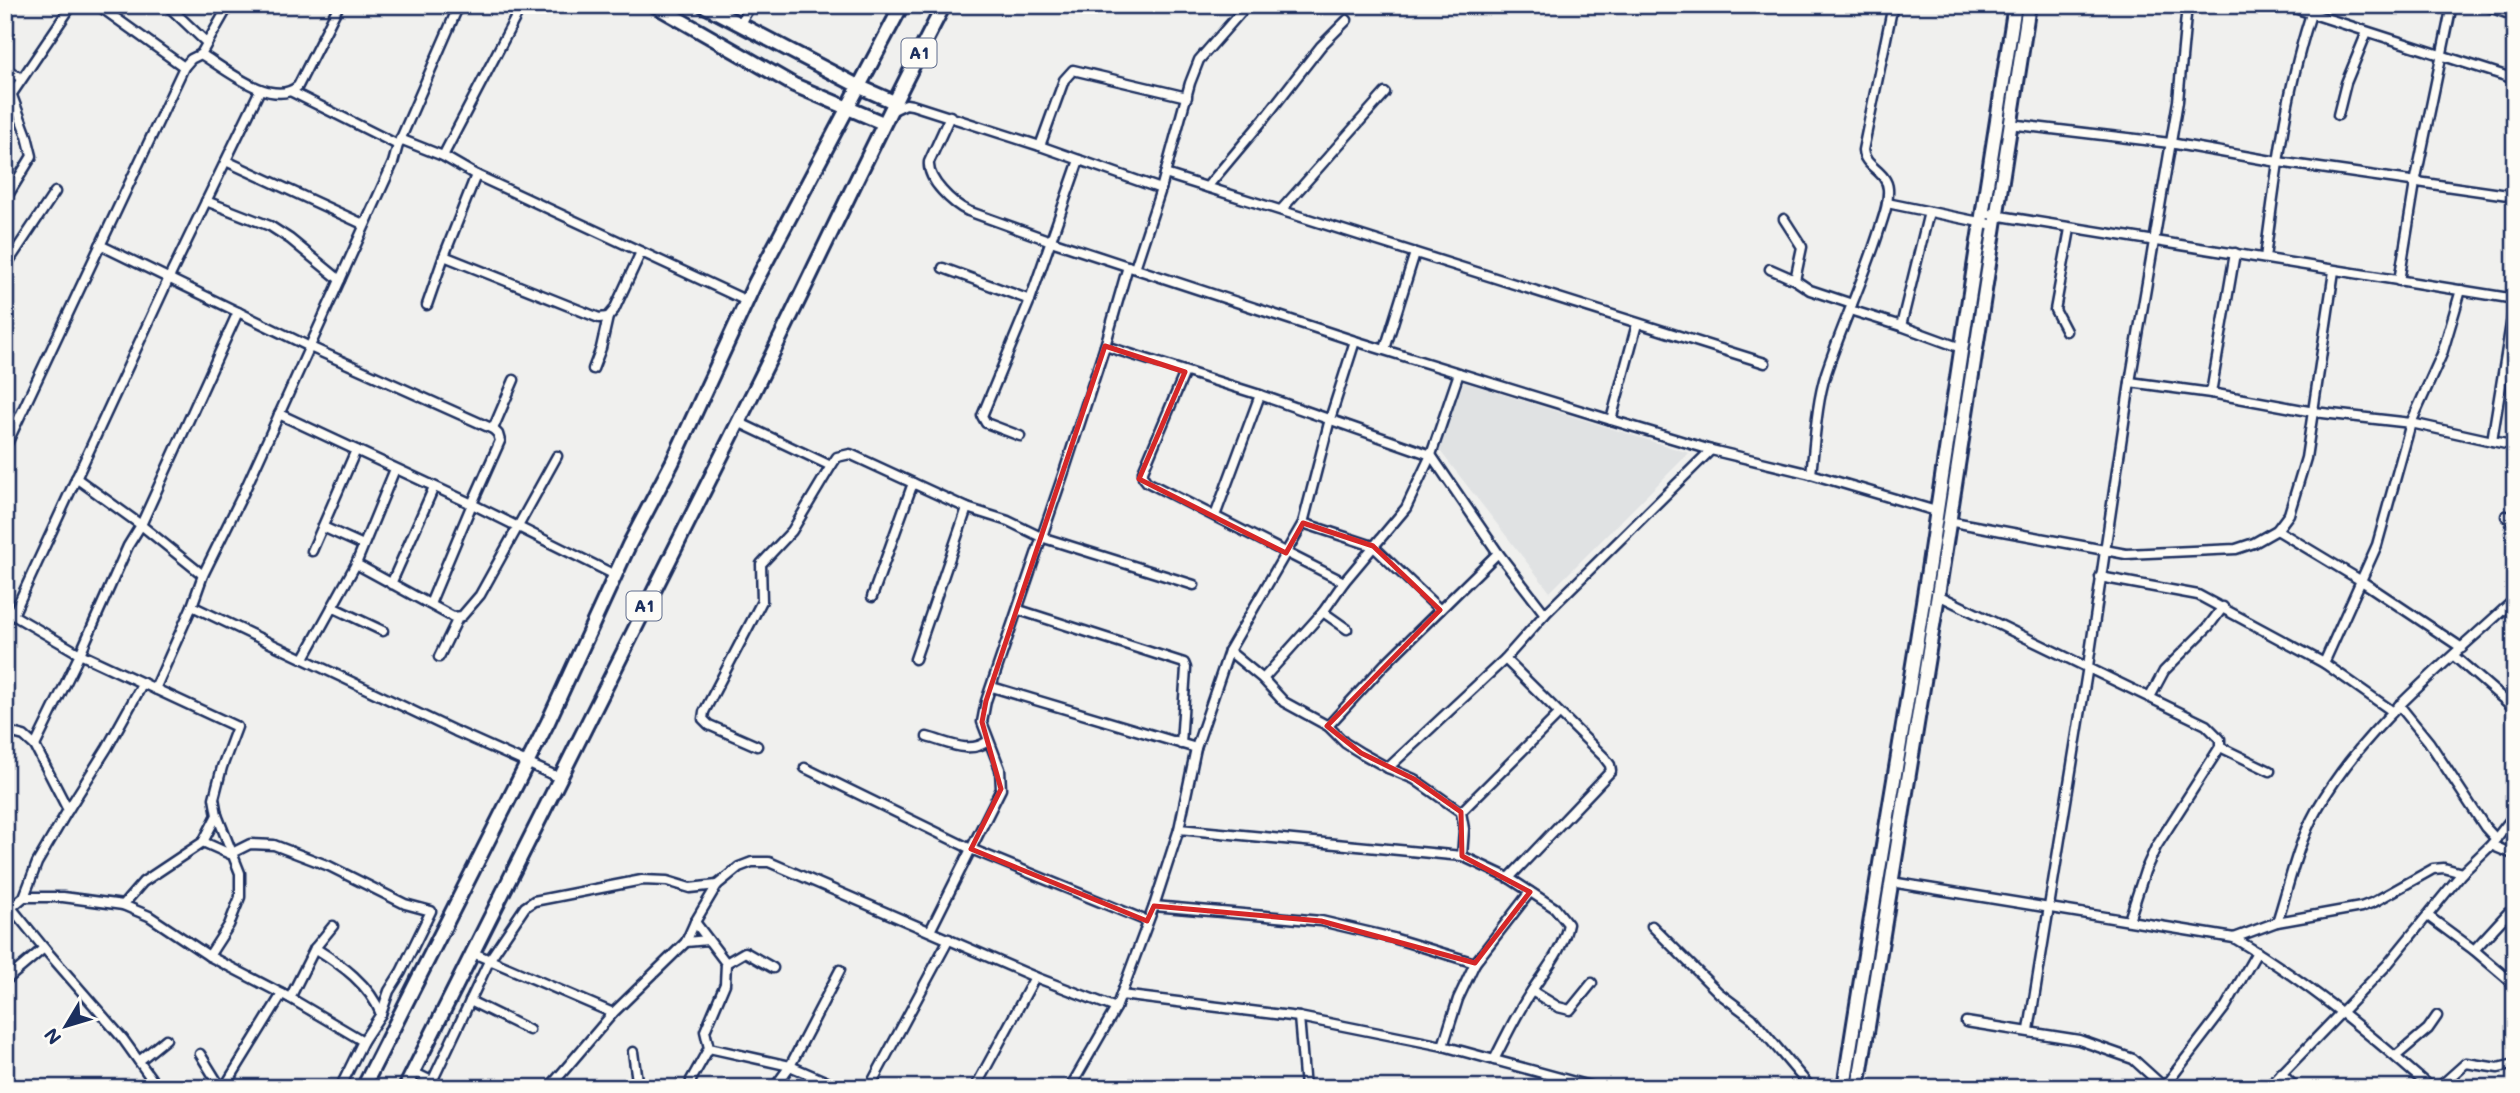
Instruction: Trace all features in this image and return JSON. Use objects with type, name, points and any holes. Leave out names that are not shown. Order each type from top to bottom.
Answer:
[{"type":"main road","points":[[654,5],[794,85],[849,108],[888,112]]},
{"type":"main road","points":[[703,5],[859,87],[888,112]]},
{"type":"main road","name":"A1","points":[[363,1088],[548,722],[615,575],[672,463],[747,301],[902,5]]},
{"type":"main road","name":"A1","points":[[405,1088],[558,777],[816,267],[888,112],[944,5]]},
{"type":"main road","points":[[1858,1088],[1938,595],[2015,5]]},
{"type":"main road","points":[[1844,1088],[1961,348],[2009,124],[2028,5]]},
{"type":"street","points":[[5,104],[72,5]]},
{"type":"street","points":[[167,5],[207,43]]},
{"type":"street","points":[[5,448],[184,67],[191,59],[201,54],[229,5]]},
{"type":"street","points":[[201,54],[260,90],[286,94],[292,92],[298,86],[339,5]]},
{"type":"street","points":[[155,688],[203,575],[243,494],[363,224],[393,163],[399,142],[459,5]]},
{"type":"street","points":[[443,156],[522,5]]},
{"type":"street","points":[[739,25],[751,5]]},
{"type":"street","points":[[930,931],[1001,789],[999,769],[982,722],[986,701],[1019,610],[1132,267],[1161,189],[1199,60],[1247,5]]},
{"type":"street","points":[[1811,474],[1826,374],[1888,203],[1885,180],[1867,162],[1863,150],[1893,5]]},
{"type":"street","points":[[2029,1030],[2088,666],[2130,382],[2178,101],[2187,5]]},
{"type":"street","points":[[2285,5],[2515,79]]},
{"type":"street","points":[[2265,258],[2278,162],[2293,84],[2314,5]]},
{"type":"street","points":[[2399,281],[2415,183],[2452,5]]},
{"type":"street","points":[[2484,5],[2515,16]]},
{"type":"street","points":[[99,6],[184,67]]},
{"type":"street","points":[[1207,187],[1264,120],[1321,46],[1347,20]]},
{"type":"street","points":[[2339,115],[2346,83],[2367,32]]},
{"type":"street","points":[[5,69],[21,78]]},
{"type":"street","points":[[1040,146],[1065,79],[1073,71],[1187,97]]},
{"type":"street","points":[[13,615],[169,278],[260,90]]},
{"type":"street","points":[[292,92],[399,142],[443,156],[476,175],[747,301]]},
{"type":"street","points":[[5,200],[32,156],[11,93]]},
{"type":"street","points":[[1280,210],[1385,93]]},
{"type":"street","points":[[888,112],[912,104],[1161,189]]},
{"type":"street","points":[[950,116],[928,168],[948,199],[968,211],[1354,341],[1711,450],[1811,474],[1936,510]]},
{"type":"street","points":[[2009,124],[2170,143],[2278,162],[2515,196]]},
{"type":"street","points":[[1020,436],[986,423],[982,416],[1030,300],[1079,160]]},
{"type":"street","points":[[226,161],[363,224]]},
{"type":"street","points":[[1165,174],[1765,363]]},
{"type":"street","points":[[427,305],[476,175]]},
{"type":"street","points":[[5,267],[9,253],[55,192]]},
{"type":"street","points":[[206,201],[270,226],[340,279]]},
{"type":"street","points":[[1888,203],[1929,212],[2235,253],[2515,299],[2492,441]]},
{"type":"street","points":[[1901,326],[1929,212]]},
{"type":"street","points":[[1784,219],[1802,247],[1795,280]]},
{"type":"street","points":[[2066,331],[2055,310],[2070,229]]},
{"type":"street","points":[[100,245],[310,347],[493,429],[498,434],[500,441],[430,604]]},
{"type":"street","points":[[593,369],[608,317],[641,252]]},
{"type":"street","points":[[1385,349],[1415,253]]},
{"type":"street","points":[[2211,393],[2235,253]]},
{"type":"street","points":[[444,256],[599,318],[608,317]]},
{"type":"street","points":[[943,268],[1030,300]]},
{"type":"street","points":[[1770,269],[1851,307],[1961,348]]},
{"type":"street","points":[[1948,521],[2126,554],[2236,549],[2254,544],[2277,530],[2295,500],[2306,457],[2334,271]]},
{"type":"street","points":[[2323,663],[2377,545],[2411,423],[2442,354],[2461,290]]},
{"type":"street","points":[[36,746],[238,312]]},
{"type":"street","points":[[1611,420],[1637,324]]},
{"type":"street","points":[[1070,1088],[1116,1008],[1154,906],[1179,829],[1196,748],[1229,651],[1303,523],[1354,341]]},
{"type":"street","points":[[1105,346],[1260,395],[1431,455],[1498,553],[1545,614]]},
{"type":"street","points":[[1185,372],[1143,471],[1143,477],[1147,482],[1344,582]]},
{"type":"street","points":[[1263,679],[1323,612],[1344,582],[1406,508],[1431,455],[1459,373]]},
{"type":"street","points":[[493,429],[514,380]]},
{"type":"street","points":[[2130,382],[2211,393],[2314,412],[2411,423],[2515,446]]},
{"type":"street","points":[[1215,516],[1260,395]]},
{"type":"street","points":[[279,414],[472,504],[615,575]]},
{"type":"street","points":[[738,422],[831,466]]},
{"type":"street","points":[[312,551],[356,450]]},
{"type":"street","points":[[1388,768],[1505,659],[1545,614],[1711,450]]},
{"type":"street","points":[[757,746],[709,725],[703,719],[704,712],[762,601],[761,564],[792,531],[836,457],[850,454],[967,508],[1008,521],[1041,537],[1194,585]]},
{"type":"street","points":[[439,657],[458,618],[468,611],[480,595],[557,456]]},
{"type":"street","points":[[304,658],[356,564],[396,469]]},
{"type":"street","points":[[76,478],[141,525],[203,575]]},
{"type":"street","points":[[872,597],[912,483]]},
{"type":"street","points":[[391,584],[434,486]]},
{"type":"street","points":[[915,659],[967,508]]},
{"type":"street","points":[[2506,516],[2515,523]]},
{"type":"street","points":[[1303,523],[1373,546],[1440,610]]},
{"type":"street","points":[[323,527],[363,545]]},
{"type":"street","points":[[2277,530],[2360,580],[2462,648]]},
{"type":"street","points":[[1328,726],[1385,664],[1498,553]]},
{"type":"street","points":[[356,564],[458,618]]},
{"type":"street","points":[[2100,577],[2185,591],[2224,607],[2323,663],[2392,711]]},
{"type":"street","points":[[1938,595],[2206,725],[2220,739],[2220,747],[2156,847],[2129,920]]},
{"type":"street","points":[[2277,922],[2301,845],[2315,813],[2358,750],[2392,711],[2515,599]]},
{"type":"street","points":[[5,603],[13,615],[80,654],[237,727],[214,798],[230,854],[240,873],[240,897],[229,925],[209,956]]},
{"type":"street","points":[[192,606],[455,732],[558,777]]},
{"type":"street","points":[[332,607],[383,631]]},
{"type":"street","points":[[2150,697],[2170,663],[2224,607]]},
{"type":"street","points":[[1019,610],[1184,663],[1186,668],[1181,744]]},
{"type":"street","points":[[1323,612],[1347,629]]},
{"type":"street","points":[[1229,651],[1263,679],[1284,702],[1328,726],[1345,743],[1388,768],[1414,779],[1461,812],[1464,829],[1462,856]]},
{"type":"street","points":[[2454,656],[2515,709]]},
{"type":"street","points":[[1505,659],[1611,765],[1611,771],[1509,878]]},
{"type":"street","points":[[12,907],[24,897],[37,863],[143,683]]},
{"type":"street","points":[[992,687],[1196,748]]},
{"type":"street","points":[[2399,705],[2429,742],[2493,842],[2515,855]]},
{"type":"street","points":[[1461,812],[1559,714]]},
{"type":"street","points":[[5,731],[24,736],[36,746],[68,810]]},
{"type":"street","points":[[927,737],[966,748],[979,748],[988,741]]},
{"type":"street","points":[[2220,747],[2270,771]]},
{"type":"street","points":[[805,768],[971,849],[1147,921]]},
{"type":"street","points":[[2268,1088],[2387,965],[2462,873],[2493,842],[2515,814]]},
{"type":"street","points":[[123,905],[143,882],[203,842],[217,815]]},
{"type":"street","points":[[1179,829],[1462,856],[1509,878],[1555,908],[1568,924],[1566,935],[1494,1060]]},
{"type":"street","points":[[203,842],[230,854]]},
{"type":"street","points":[[230,854],[250,844],[274,845],[329,866],[405,904],[431,911],[389,991],[381,1014],[363,1041],[340,1088]]},
{"type":"street","points":[[548,1088],[613,1013],[686,942],[717,885],[738,867],[752,862],[769,862],[1035,977],[1116,1008]]},
{"type":"street","points":[[2234,938],[2277,922],[2361,907],[2433,869],[2444,868],[2462,873]]},
{"type":"street","points":[[431,1084],[490,959],[525,907],[543,897],[642,880],[677,883],[690,888],[717,885]]},
{"type":"street","points":[[1891,881],[2234,938],[2258,952],[2340,1012],[2396,1056],[2431,1088]]},
{"type":"street","points":[[1443,1046],[1458,999],[1475,963],[1530,892]]},
{"type":"street","points":[[24,897],[64,897],[123,905],[170,929],[209,956],[286,996],[363,1041]]},
{"type":"street","points":[[5,900],[122,1039],[158,1088]]},
{"type":"street","points":[[1154,906],[1321,921],[1393,938],[1475,963]]},
{"type":"street","points":[[2474,950],[2508,913]]},
{"type":"street","points":[[2428,916],[2515,985]]},
{"type":"street","points":[[691,1088],[691,1080],[709,1048],[705,1031],[724,984],[726,963],[695,922]]},
{"type":"street","points":[[200,1054],[223,1088],[332,926]]},
{"type":"street","points":[[1653,926],[1718,993],[1752,1018],[1811,1088]]},
{"type":"street","points":[[870,1088],[949,939]]},
{"type":"street","points":[[686,942],[708,940]]},
{"type":"street","points":[[5,981],[44,948]]},
{"type":"street","points":[[315,948],[361,983],[375,998],[381,1014]]},
{"type":"street","points":[[471,952],[613,1013]]},
{"type":"street","points":[[726,963],[745,952],[774,968]]},
{"type":"street","points":[[1966,1022],[2079,1040],[2123,1054],[2133,1059],[2164,1087],[2226,1006],[2258,952]]},
{"type":"street","points":[[774,1088],[790,1066],[840,970]]},
{"type":"street","points":[[975,1088],[1035,977]]},
{"type":"street","points":[[1532,991],[1558,1007],[1570,1010],[1592,983]]},
{"type":"street","points":[[1121,995],[1299,1017],[1443,1046],[1597,1088]]},
{"type":"street","points":[[470,1001],[529,1030]]},
{"type":"street","points":[[2396,1056],[2428,1029],[2437,1016]]},
{"type":"street","points":[[1299,1017],[1306,1088]]},
{"type":"street","points":[[139,1061],[166,1039]]},
{"type":"street","points":[[709,1048],[790,1066],[841,1088]]},
{"type":"street","points":[[633,1052],[638,1088]]},
{"type":"street","points":[[2438,1088],[2466,1063],[2491,1068],[2515,1064]]},
{"type":"street","points":[[413,1072],[431,1084],[446,1088]]},
{"type":"street","points":[[2281,1073],[2296,1088]]},
{"type":"street","points":[[5,1079],[20,1088]]},
{"type":"highlighted area","points":[[1105,346],[1185,372],[1139,479],[1286,553],[1303,523],[1373,546],[1440,610],[1327,726],[1361,753],[1414,779],[1461,812],[1462,856],[1530,892],[1475,963],[1321,921],[1154,906],[1147,921],[971,849],[1001,789],[982,722],[986,701]]},
{"type":"shaded area","points":[[1464,382],[1689,453],[1550,592],[1437,447]]}]
